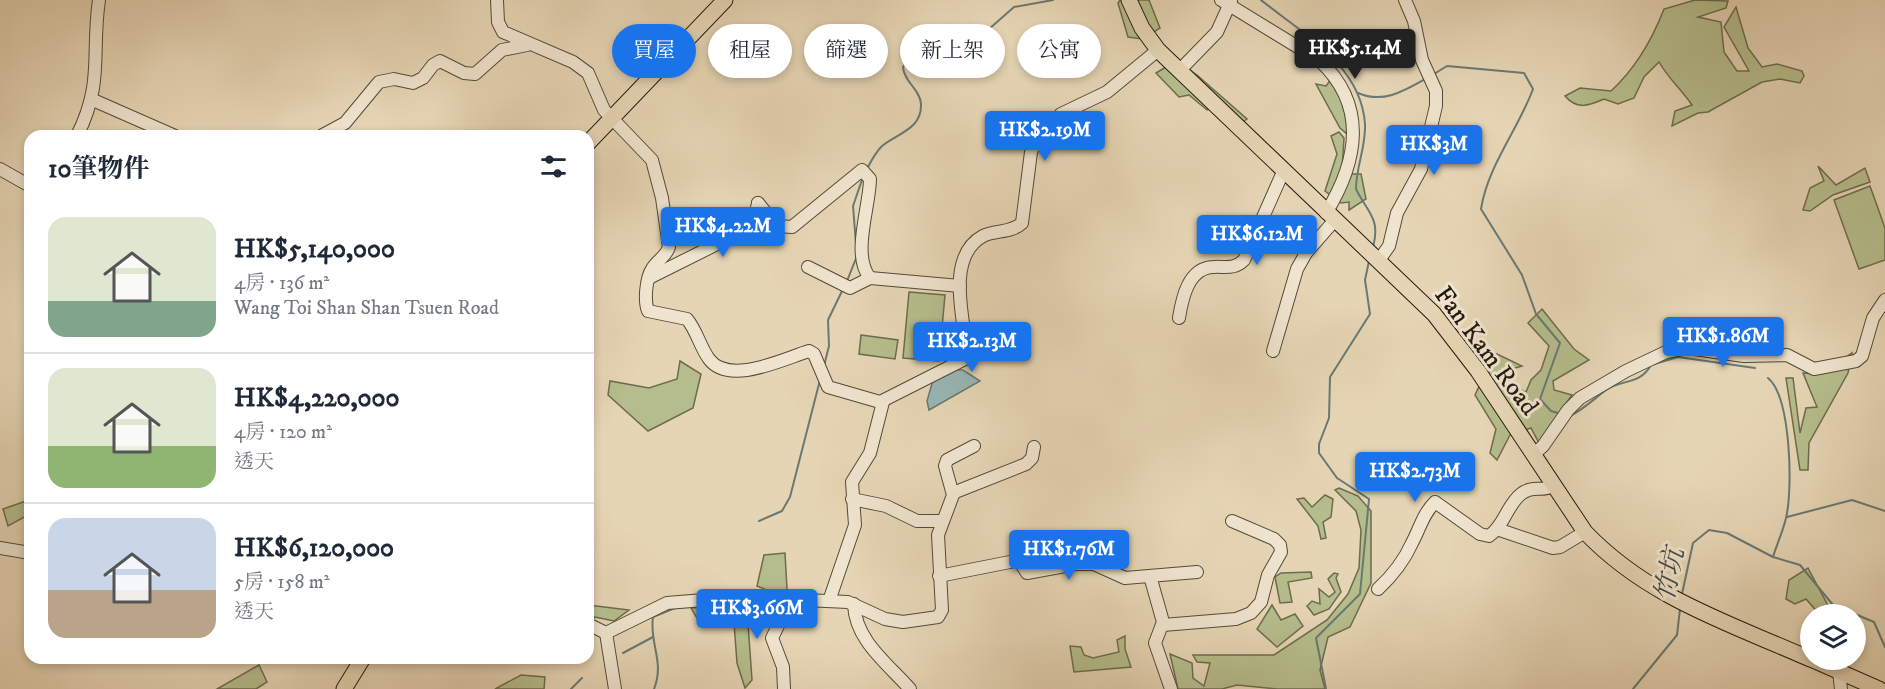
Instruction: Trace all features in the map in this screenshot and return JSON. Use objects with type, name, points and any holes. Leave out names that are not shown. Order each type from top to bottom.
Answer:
[{"type":"main road","points":[[594,137],[725,0]]},
{"type":"main road","name":"Fan Kam Road","points":[[1129,0],[1142,28],[1158,50],[1434,314],[1478,370],[1585,532],[1623,567],[1656,591],[1800,655]]},
{"type":"main road","points":[[344,689],[359,664]]},
{"type":"main road","name":"Fan Kam Road","points":[[1834,670],[1880,689]]},
{"type":"street","points":[[80,130],[93,100],[97,69],[99,0]]},
{"type":"street","points":[[497,0],[498,22],[503,32],[581,67],[592,80],[604,110],[652,160],[662,198],[669,247],[667,253],[652,268],[646,306],[648,311],[687,319],[707,357],[720,368],[738,372],[809,351],[814,354],[828,387],[883,402],[965,359],[967,350],[960,286],[964,258],[974,244],[984,236],[1016,228],[1022,223],[1031,152],[1055,119],[1107,92],[1158,50]]},
{"type":"street","points":[[1379,260],[1389,246],[1397,213],[1421,169],[1436,106],[1436,91],[1425,66],[1414,21],[1405,0]]},
{"type":"street","points":[[1179,71],[1217,32],[1228,2],[1319,60],[1329,69],[1345,94],[1352,121],[1351,159],[1330,217],[1297,269],[1272,351]]},
{"type":"street","points":[[332,130],[345,123],[373,87],[383,80],[394,79],[413,83],[423,78],[433,65],[440,61],[464,73],[475,74],[480,72],[502,50],[528,45]]},
{"type":"street","points":[[93,100],[162,130]]},
{"type":"street","points":[[0,169],[24,183]]},
{"type":"street","points":[[649,278],[725,240],[756,213],[758,203],[777,226],[792,227],[862,170],[870,179],[862,231],[864,269],[870,278]]},
{"type":"street","points":[[1179,318],[1185,289],[1201,271],[1210,267],[1233,267],[1244,260],[1283,172]]},
{"type":"street","points":[[807,267],[850,288],[870,278],[960,286]]},
{"type":"street","points":[[1533,454],[1543,446],[1568,410],[1580,398],[1626,371],[1666,352],[1687,348],[1744,356],[1787,355],[1814,369],[1857,361],[1862,356],[1873,318],[1885,300]]},
{"type":"street","points":[[829,601],[855,525],[852,482],[870,453],[883,402]]},
{"type":"street","points":[[606,633],[667,603],[741,597],[854,604],[894,621],[935,619],[942,610],[938,535],[952,499],[945,466],[947,460],[974,446]]},
{"type":"street","points":[[952,493],[1026,464],[1032,458],[1034,447]]},
{"type":"street","points":[[1378,589],[1394,575],[1412,543],[1418,525],[1436,502],[1484,536],[1491,535],[1497,529],[1521,494],[1531,489],[1545,490],[1553,486]]},
{"type":"street","points":[[852,499],[886,506],[916,521],[942,521]]},
{"type":"street","points":[[1163,625],[1236,619],[1251,613],[1260,602],[1268,575],[1281,552],[1280,545],[1274,539],[1232,521]]},
{"type":"street","points":[[1497,529],[1553,548],[1560,547],[1585,532]]},
{"type":"street","points":[[0,548],[24,552]]},
{"type":"street","points":[[939,576],[1015,561],[1020,562],[1027,573],[1076,564],[1094,564],[1125,578],[1197,572]]},
{"type":"street","points":[[1150,576],[1163,625],[1154,640],[1171,689]]},
{"type":"street","points":[[784,689],[783,667],[772,638],[791,599]]},
{"type":"street","points":[[854,604],[856,622],[862,636],[910,689]]},
{"type":"street","points":[[594,627],[606,633]]},
{"type":"street","points":[[606,633],[615,689]]},
{"type":"street","points":[[1839,672],[1841,689]]},
{"type":"green space","points":[[1120,0],[1149,0],[1160,28],[1143,39],[1128,37],[1118,3]]},
{"type":"green space","points":[[1695,0],[1728,1],[1726,8],[1698,17],[1721,22],[1724,52],[1737,71],[1749,71],[1724,27],[1736,7],[1748,48],[1762,67],[1777,64],[1802,71],[1804,76],[1800,83],[1780,79],[1762,82],[1708,112],[1698,113],[1672,126],[1675,111],[1692,105],[1659,62],[1644,77],[1634,98],[1618,104],[1604,99],[1588,105],[1578,105],[1565,96],[1580,88],[1611,91],[1642,53],[1664,9]]},
{"type":"green space","points":[[1176,61],[1197,75],[1247,119],[1241,123],[1222,104],[1207,110],[1189,95],[1179,97],[1156,73]]},
{"type":"green space","points":[[1332,78],[1350,121],[1347,134],[1340,128],[1316,84],[1326,86]]},
{"type":"green space","points":[[1339,132],[1344,138],[1342,171],[1347,184],[1352,174],[1361,174],[1366,199],[1349,210],[1349,202],[1341,203],[1325,191],[1337,154],[1331,136]]},
{"type":"green space","points":[[1818,166],[1836,185],[1865,168],[1870,182],[1833,195],[1810,211],[1803,210],[1810,188],[1824,181]]},
{"type":"green space","points":[[1870,186],[1885,228],[1885,260],[1859,269],[1834,200]]},
{"type":"green space","points":[[909,292],[945,295],[939,361],[903,358]]},
{"type":"green space","points":[[1542,309],[1574,349],[1589,360],[1553,381],[1554,390],[1572,395],[1539,443],[1531,428],[1510,435],[1497,460],[1490,453],[1496,429],[1475,395],[1495,353],[1522,366],[1498,373],[1503,382],[1526,392],[1531,380],[1541,370],[1549,346],[1528,323]]},
{"type":"green space","points":[[861,335],[898,340],[895,359],[859,354]]},
{"type":"green space","points":[[1852,353],[1848,373],[1809,443],[1808,470],[1800,470],[1786,378],[1793,378],[1800,433],[1806,408],[1817,407],[1803,373],[1821,374]]},
{"type":"green space","points":[[680,361],[701,374],[693,408],[648,431],[608,395],[610,381],[649,388],[677,379]]},
{"type":"green space","points":[[1339,488],[1358,496],[1371,511],[1371,583],[1350,627],[1328,637],[1320,670],[1325,689],[1277,689],[1237,685],[1222,689],[1178,689],[1170,654],[1192,663],[1193,678],[1204,686],[1210,663],[1197,662],[1193,655],[1274,655],[1327,620],[1348,594],[1359,568],[1361,530],[1356,511],[1335,490]]},
{"type":"green space","points":[[1325,495],[1333,499],[1331,517],[1323,522],[1326,538],[1321,539],[1318,526],[1297,499],[1304,498],[1312,507]]},
{"type":"green space","points":[[24,502],[24,517],[8,526],[3,509]]},
{"type":"green space","points":[[785,553],[787,589],[777,594],[757,586],[764,555]]},
{"type":"green space","points":[[1808,568],[1827,604],[1810,604],[1806,599],[1795,604],[1786,599],[1789,580]]},
{"type":"green space","points":[[1311,572],[1312,578],[1288,582],[1292,602],[1280,603],[1275,577],[1281,573]]},
{"type":"green space","points":[[1334,573],[1338,574],[1336,578],[1341,592],[1329,609],[1314,615],[1307,606],[1312,601],[1320,604],[1319,589],[1329,597],[1335,592],[1328,579]]},
{"type":"green space","points":[[1272,605],[1281,620],[1295,614],[1303,626],[1277,647],[1257,629]]},
{"type":"green space","points":[[594,606],[629,610],[614,621],[595,617]]},
{"type":"green space","points":[[719,607],[747,610],[752,680],[745,688],[737,663],[734,623],[701,625],[691,608]]},
{"type":"green space","points":[[1125,636],[1125,649],[1131,667],[1074,672],[1070,646],[1081,647],[1084,655],[1093,658],[1119,652],[1117,640]]},
{"type":"green space","points":[[259,665],[267,682],[256,689],[217,689]]},
{"type":"green space","points":[[521,675],[545,677],[544,689],[495,689]]},
{"type":"water","points":[[954,370],[963,370],[980,381],[929,410],[927,401],[933,380]]},
{"type":"waterway","points":[[867,169],[882,146],[908,130],[918,119],[920,99],[906,77],[903,67],[928,31],[935,28],[959,38],[980,37],[1014,7],[1053,0]]},
{"type":"waterway","points":[[1261,0],[1327,53],[1353,85],[1361,103],[1365,124],[1356,189],[1374,222],[1373,247]]},
{"type":"waterway","points":[[1434,74],[1447,66],[1524,73],[1533,89],[1490,177],[1481,209],[1522,275],[1536,314],[1560,343],[1540,399],[1551,411],[1558,413]]},
{"type":"waterway","points":[[1358,93],[1385,97],[1427,78]]},
{"type":"waterway","points":[[856,244],[853,206],[863,177]]},
{"type":"waterway","points":[[847,281],[857,256]]},
{"type":"waterway","points":[[1326,689],[1316,638],[1360,594],[1369,499],[1337,478],[1319,453],[1319,444],[1329,418],[1330,377],[1370,314],[1365,280],[1369,261]]},
{"type":"waterway","points":[[824,366],[829,346],[828,320],[843,289]]},
{"type":"waterway","points":[[1570,416],[1606,390],[1642,376],[1651,365],[1678,357],[1755,368]]},
{"type":"waterway","points":[[1768,378],[1776,388],[1782,404],[1786,423],[1789,466],[1786,518],[1773,557],[1800,565],[1833,605],[1874,622],[1885,647]]},
{"type":"waterway","points":[[759,521],[782,511],[790,497],[820,380]]},
{"type":"waterway","points":[[1787,517],[1852,500],[1885,511]]},
{"type":"waterway","name":"竹坑","points":[[1682,594],[1693,543],[1709,530],[1727,533],[1773,557]]},
{"type":"waterway","points":[[654,689],[658,670],[652,627],[653,617],[675,608]]},
{"type":"waterway","name":"竹坑","points":[[1633,689],[1677,635],[1680,609]]},
{"type":"waterway","points":[[623,653],[653,637]]},
{"type":"waterway","points":[[571,689],[582,678]]}]
